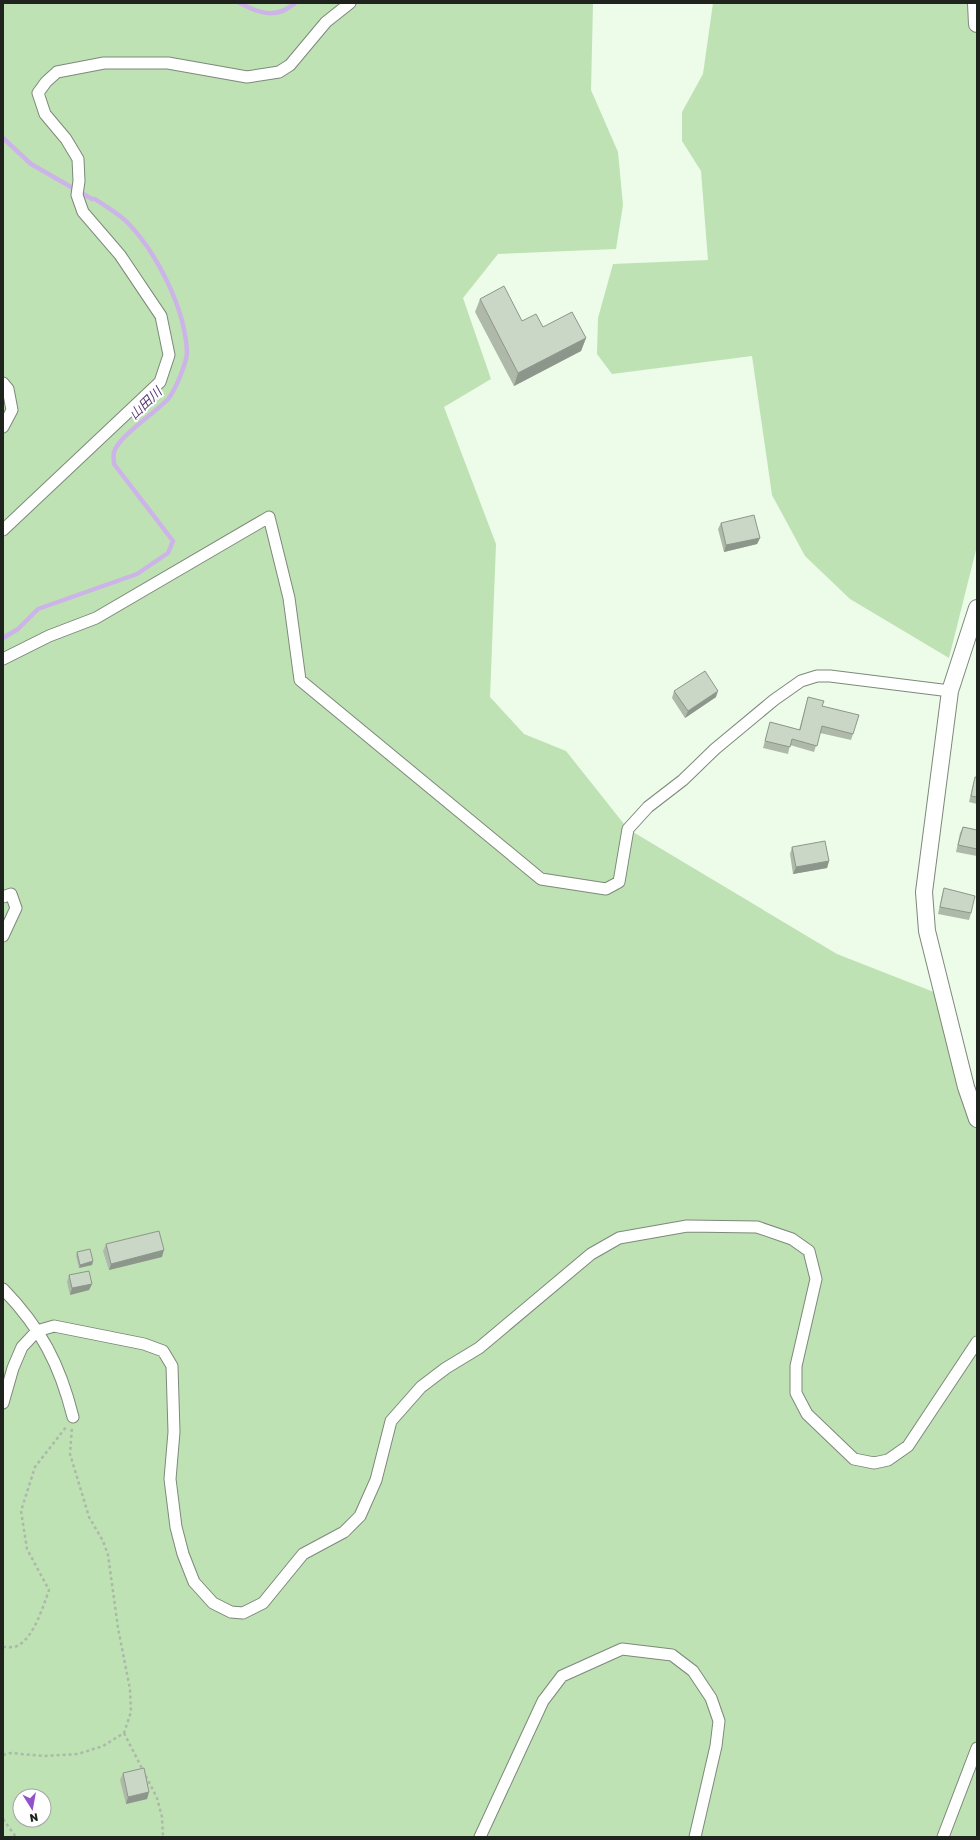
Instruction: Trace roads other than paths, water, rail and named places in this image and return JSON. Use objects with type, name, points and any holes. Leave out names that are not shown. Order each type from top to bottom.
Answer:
[{"type":"street","points":[[3,530],[160,382],[169,355],[161,316],[120,255],[83,212],[77,195],[79,181],[78,159],[66,139],[45,114],[38,93],[46,82],[57,72],[104,63],[168,63],[247,77],[279,72],[290,65],[326,22],[350,3]]},
{"type":"street","points":[[976,3],[977,24]]},
{"type":"street","points":[[3,383],[8,389],[12,410],[3,427]]},
{"type":"street","points":[[3,659],[49,636],[96,618],[270,517],[289,598],[300,680],[542,879],[606,889],[619,882],[628,829],[648,807],[683,780],[715,749],[774,700],[802,681],[817,676],[830,676],[950,691]]},
{"type":"street","points":[[977,608],[950,691],[924,892],[927,931],[966,1087],[977,1119]]},
{"type":"street","points":[[3,897],[11,894],[16,908],[3,936]]},
{"type":"street","points":[[3,1403],[13,1368],[22,1347],[37,1331],[54,1326],[144,1344],[163,1352],[172,1366],[174,1432],[170,1479],[176,1527],[183,1554],[194,1582],[213,1603],[231,1612],[244,1613],[263,1603],[303,1554],[344,1532],[360,1516],[376,1480],[391,1421],[421,1387],[446,1368],[479,1348],[591,1254],[619,1238],[687,1226],[757,1227],[792,1239],[809,1251],[816,1279],[796,1366],[796,1393],[807,1414],[854,1459],[874,1463],[888,1460],[908,1446],[977,1342]]},
{"type":"street","points":[[3,1289],[22,1309],[57,1365],[73,1417]]},
{"type":"street","points":[[480,1837],[543,1701],[562,1676],[622,1649],[672,1655],[693,1671],[713,1704],[719,1721],[716,1746],[695,1837]]},
{"type":"street","points":[[943,1837],[977,1748]]},
{"type":"waterway","name":"山田川","points":[[240,3],[254,10],[268,13],[282,11],[295,3]]},
{"type":"waterway","name":"山田川","points":[[3,138],[31,164],[92,199],[95,199],[127,222],[149,249],[168,282],[181,317],[187,352],[183,369],[171,395],[162,405],[130,432],[117,446],[114,452],[114,464],[173,541],[168,553],[137,574],[38,609],[18,629],[3,638]]}]
